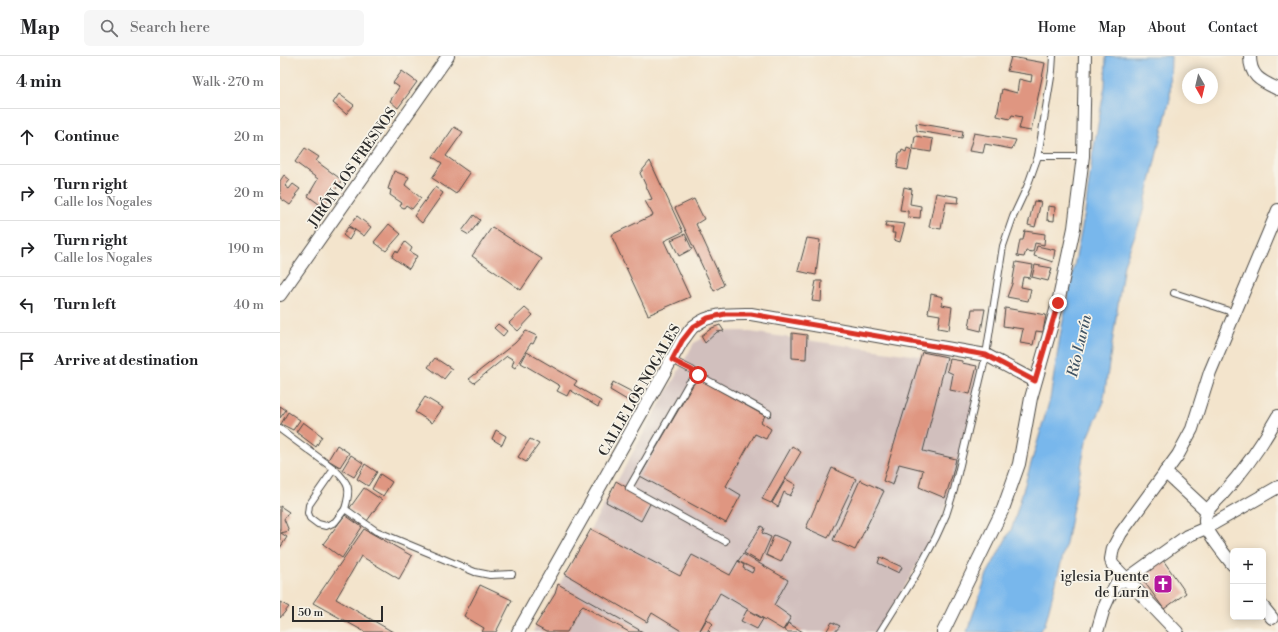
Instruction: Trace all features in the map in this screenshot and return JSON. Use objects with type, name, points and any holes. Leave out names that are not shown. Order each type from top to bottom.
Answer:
[{"type":"street","name":"JIRÓN LOS FRESNOS","points":[[280,295],[448,56]]},
{"type":"street","points":[[943,632],[1003,509],[1020,464],[1035,381],[1058,303],[1074,228],[1083,156],[1085,56]]},
{"type":"street","points":[[1250,56],[1252,69],[1259,80],[1278,89]]},
{"type":"street","points":[[1177,632],[1112,564],[1111,559],[1113,548],[1121,533],[1178,455],[1192,429],[1210,372],[1278,210]]},
{"type":"street","name":"CALLE LOS NOGALES","points":[[518,632],[682,341],[693,327],[708,318],[725,314],[751,314],[986,355],[1035,381]]},
{"type":"street","points":[[1230,562],[1206,528],[1204,520],[1207,511],[1238,477],[1269,433],[1278,416]]},
{"type":"street","points":[[1165,472],[1207,511]]},
{"type":"street","points":[[1097,632],[1109,597],[1116,584],[1127,579],[1187,536],[1206,528],[1278,487]]},
{"type":"street","points":[[1266,611],[1272,618]]},
{"type":"lane","points":[[880,632],[936,537],[946,515],[954,490],[986,355],[1003,246],[1038,156],[1052,71],[1053,56]]},
{"type":"lane","points":[[1038,156],[1083,156]]},
{"type":"lane","points":[[1174,293],[1235,313]]},
{"type":"lane","points":[[672,360],[768,413]]},
{"type":"lane","points":[[698,375],[690,383],[630,488],[725,541]]},
{"type":"lane","points":[[280,429],[334,469],[347,483],[350,495],[345,509],[335,522],[326,526],[318,524],[310,518],[308,513],[309,505],[334,469]]},
{"type":"lane","points":[[345,509],[376,531],[475,572],[490,575],[512,574]]},
{"type":"shaded area","points":[[716,331],[743,331],[968,363],[982,373],[950,496],[935,534],[878,632],[533,632],[694,343]]},
{"type":"water","name":"Río Lurín","points":[[1106,56],[1171,56],[1170,99],[1141,219],[1124,264],[1103,404],[1086,442],[1065,548],[1045,624],[1040,632],[967,632],[987,574],[1012,528],[1050,399],[1061,331],[1085,212],[1093,152],[1105,86]]},
{"type":"building","points":[[1011,57],[1045,63],[1031,131],[1019,129],[1022,117],[1012,115],[1010,119],[997,116],[1002,89],[1017,93],[1019,79],[1031,82],[1032,75],[1007,71]]},
{"type":"building","points":[[402,71],[417,82],[398,108],[390,101],[399,87],[393,83]]},
{"type":"building","points":[[339,94],[354,105],[346,114],[333,103]]},
{"type":"building","points":[[916,123],[963,131],[962,138],[917,131]]},
{"type":"building","points":[[454,127],[463,132],[446,156],[470,173],[456,194],[432,178],[442,163],[433,157]]},
{"type":"building","points":[[974,133],[1016,140],[1012,149],[985,144],[983,153],[969,151]]},
{"type":"building","points":[[915,136],[933,139],[931,152],[913,149]]},
{"type":"building","points":[[305,148],[319,157],[316,161],[342,180],[325,205],[329,207],[323,214],[316,209],[319,204],[308,196],[318,179],[295,162]]},
{"type":"building","points":[[907,148],[912,150],[908,170],[897,168],[899,153],[901,153],[902,150],[906,152]]},
{"type":"building","points":[[650,161],[683,232],[664,241],[690,297],[648,315],[611,235],[653,215],[645,201],[652,199],[640,173]]},
{"type":"building","points":[[394,171],[409,177],[405,185],[421,198],[412,209],[406,205],[404,208],[400,206],[402,203],[390,195],[391,190],[388,189]]},
{"type":"building","points":[[284,175],[290,180],[285,186],[289,189],[293,184],[300,189],[290,205],[280,198],[280,181]]},
{"type":"building","points":[[435,187],[443,193],[422,223],[414,216]]},
{"type":"building","points":[[904,187],[912,189],[910,204],[921,206],[920,218],[908,217],[908,211],[900,210]]},
{"type":"building","points":[[936,193],[959,197],[958,203],[946,202],[941,229],[929,227]]},
{"type":"building","points":[[694,199],[704,219],[696,224],[724,285],[714,291],[675,208]]},
{"type":"building","points":[[1034,201],[1041,202],[1035,227],[1028,225]]},
{"type":"building","points":[[1048,206],[1055,207],[1054,221],[1047,220]]},
{"type":"building","points":[[474,215],[480,220],[469,235],[462,231]]},
{"type":"building","points":[[357,216],[371,227],[364,236],[349,226]]},
{"type":"building","points":[[886,222],[905,224],[900,242],[894,240],[895,233],[892,233],[893,227],[885,227]]},
{"type":"building","points":[[389,224],[401,234],[386,251],[374,242]]},
{"type":"building","points":[[348,227],[355,230],[349,240],[343,235]]},
{"type":"building","points":[[492,227],[542,259],[521,290],[472,256]]},
{"type":"building","points":[[1025,231],[1045,234],[1044,245],[1035,243],[1033,252],[1026,251],[1024,257],[1017,256],[1020,240],[1023,240]]},
{"type":"building","points":[[685,234],[692,249],[679,256],[671,240]]},
{"type":"building","points":[[807,238],[820,240],[816,275],[798,271]]},
{"type":"building","points":[[405,242],[412,248],[410,252],[417,256],[409,269],[392,257],[396,250],[398,253]]},
{"type":"building","points":[[1037,246],[1055,250],[1053,262],[1034,256]]},
{"type":"building","points":[[1016,262],[1033,265],[1030,278],[1023,277],[1021,287],[1031,289],[1028,301],[1007,297],[1012,284]]},
{"type":"building","points":[[1035,265],[1052,268],[1048,281],[1032,277]]},
{"type":"building","points":[[816,281],[822,281],[821,302],[812,301]]},
{"type":"building","points":[[931,294],[943,297],[942,305],[952,307],[949,330],[938,328],[940,315],[928,313]]},
{"type":"building","points":[[525,308],[533,315],[518,331],[509,323]]},
{"type":"building","points":[[1005,308],[1046,315],[1043,332],[1036,331],[1033,345],[1020,343],[1023,329],[1003,326]]},
{"type":"building","points":[[972,309],[985,309],[981,331],[969,328]]},
{"type":"building","points":[[498,324],[507,331],[503,336],[494,328]]},
{"type":"building","points":[[720,325],[724,331],[717,332],[705,343],[701,336],[712,328]]},
{"type":"building","points":[[526,331],[537,336],[533,344],[531,343],[515,368],[512,366],[514,360],[507,356],[474,383],[469,379],[515,343]]},
{"type":"building","points":[[792,333],[807,335],[806,359],[792,358]]},
{"type":"building","points":[[527,352],[577,381],[574,385],[601,401],[598,407],[570,390],[567,396],[557,391],[560,386],[521,363]]},
{"type":"building","points":[[922,352],[947,357],[923,451],[956,459],[945,498],[919,487],[923,470],[899,464],[893,485],[883,481]]},
{"type":"building","points":[[435,358],[452,369],[444,379],[428,367]]},
{"type":"building","points":[[950,359],[977,366],[970,394],[950,390],[953,374],[947,371]]},
{"type":"building","points":[[697,378],[765,416],[761,422],[771,429],[766,439],[755,434],[726,486],[741,495],[726,523],[640,476]]},
{"type":"building","points":[[613,382],[636,394],[632,403],[610,390]]},
{"type":"building","points":[[425,397],[443,408],[432,423],[415,412]]},
{"type":"building","points":[[280,406],[286,410],[280,418]]},
{"type":"building","points":[[288,412],[300,420],[293,430],[281,424]]},
{"type":"building","points":[[303,422],[322,436],[316,447],[296,432]]},
{"type":"building","points":[[496,430],[506,436],[502,445],[492,439]]},
{"type":"building","points":[[530,439],[539,444],[526,462],[518,457]]},
{"type":"building","points":[[337,445],[349,453],[340,467],[328,460]]},
{"type":"building","points":[[792,446],[801,452],[771,503],[762,499]]},
{"type":"building","points":[[351,455],[363,463],[354,477],[342,470]]},
{"type":"building","points":[[365,464],[377,472],[368,486],[357,479]]},
{"type":"building","points":[[832,468],[856,479],[828,538],[806,528]]},
{"type":"building","points":[[380,474],[392,482],[383,496],[372,489]]},
{"type":"building","points":[[786,479],[796,485],[790,496],[784,492],[778,507],[772,503]]},
{"type":"building","points":[[860,480],[884,491],[855,550],[833,540]]},
{"type":"building","points":[[616,481],[651,502],[641,521],[606,502]]},
{"type":"building","points":[[364,488],[382,500],[367,521],[349,509]]},
{"type":"building","points":[[280,506],[289,512],[284,519],[289,531],[281,533],[287,537],[280,548]]},
{"type":"building","points":[[345,515],[362,527],[342,558],[323,544]]},
{"type":"building","points":[[761,526],[764,528],[762,533],[771,537],[760,562],[744,553]]},
{"type":"building","points":[[364,529],[412,556],[399,579],[361,556],[336,599],[393,632],[365,632],[313,603]]},
{"type":"building","points":[[591,529],[680,576],[692,555],[730,575],[738,561],[743,554],[788,580],[774,605],[791,617],[783,630],[720,593],[699,632],[683,632],[652,613],[647,622],[565,574]],"holes":[[[738,561],[754,569],[752,573],[743,568],[744,565]]]},
{"type":"building","points":[[774,535],[790,542],[781,562],[766,555]]},
{"type":"building","points":[[880,557],[902,567],[899,573],[878,563]]},
{"type":"building","name":"iglesia Puente de Lurín","points":[[1163,560],[1186,593],[1164,609],[1140,576]]},
{"type":"building","points":[[558,584],[643,632],[629,632],[583,606],[567,632],[546,632],[535,626],[555,594]]},
{"type":"building","points":[[480,585],[512,600],[496,632],[482,632],[484,628],[464,616]]},
{"type":"building","points":[[280,602],[289,607],[280,618]]},
{"type":"building","points":[[747,610],[763,619],[757,629],[741,621]]},
{"type":"building","points":[[707,619],[713,624],[708,630],[710,632],[699,632]]},
{"type":"building","points":[[832,622],[840,626],[835,632],[826,632]]},
{"type":"building","points":[[788,623],[803,632],[788,632],[784,630]]},
{"type":"place","name":"iglesia Puente de Lurín","points":[[1163,584]]},
{"type":"route","points":[[698,375],[692,370],[672,360],[682,341],[693,327],[708,318],[725,314],[751,314],[986,355],[1035,381],[1058,303]]}]
